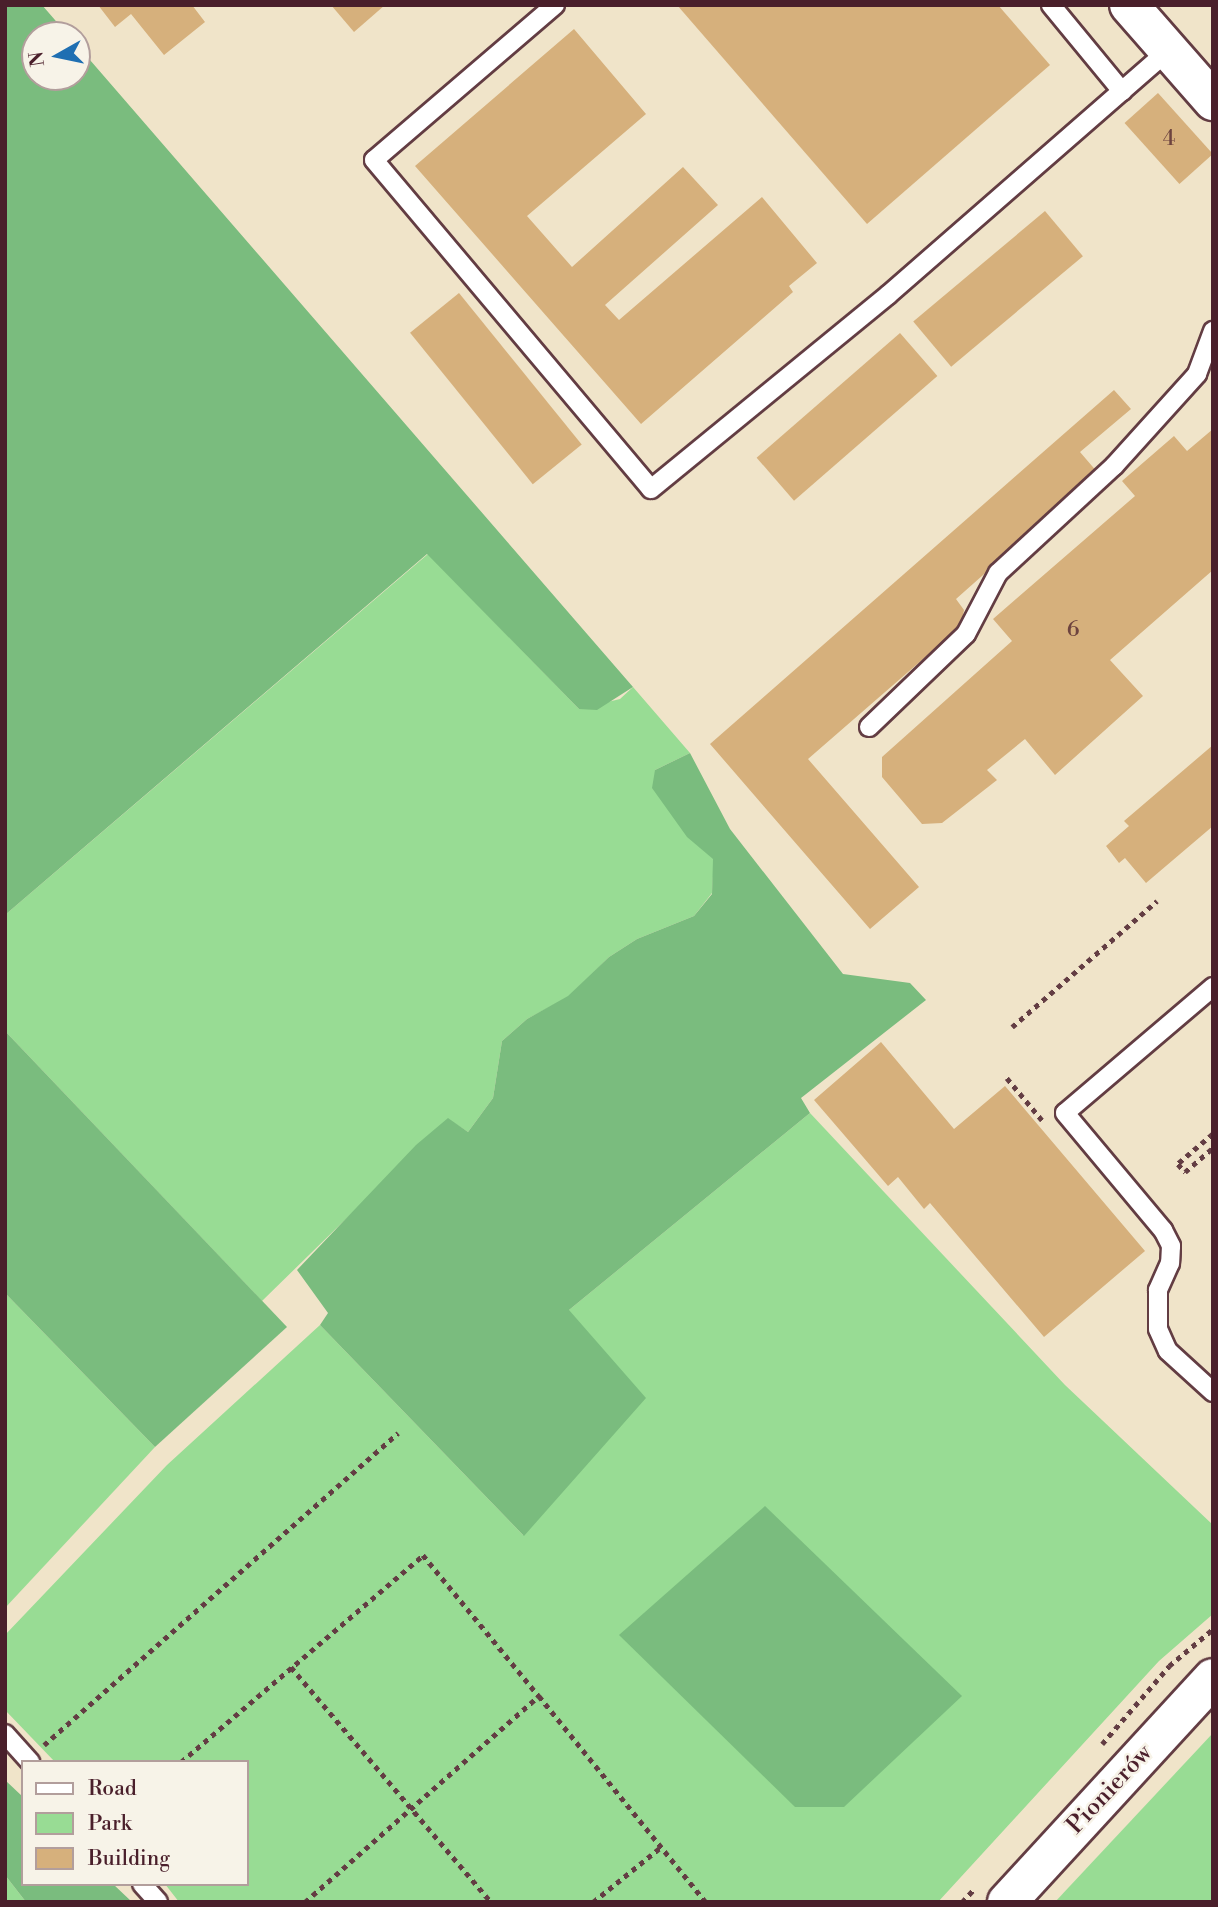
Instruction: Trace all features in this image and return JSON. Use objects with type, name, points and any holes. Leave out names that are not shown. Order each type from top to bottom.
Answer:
[{"type":"street","points":[[1129,5],[1213,101]]},
{"type":"street","name":"Pionierów","points":[[1007,1902],[1213,1678]]},
{"type":"lane","points":[[555,5],[374,160],[651,489],[888,295],[1168,51]]},
{"type":"lane","points":[[1051,5],[1122,91]]},
{"type":"lane","points":[[869,727],[966,634],[998,573],[1114,466],[1197,374],[1213,331]]},
{"type":"lane","points":[[1213,987],[1065,1113],[1163,1230],[1171,1246],[1170,1263],[1158,1290],[1158,1329],[1168,1351],[1213,1392]]},
{"type":"lane","points":[[5,1734],[29,1760]]},
{"type":"lane","points":[[144,1886],[158,1902]]},
{"type":"path","points":[[1012,1027],[1157,901]]},
{"type":"path","points":[[1213,1135],[1178,1164],[1185,1171],[1213,1148]]},
{"type":"path","points":[[29,1760],[398,1433]]},
{"type":"path","points":[[183,1760],[423,1555],[706,1902]]},
{"type":"path","points":[[291,1667],[491,1902]]},
{"type":"path","points":[[305,1902],[539,1696]]},
{"type":"path","points":[[593,1902],[661,1846]]},
{"type":"green space","points":[[5,5],[42,5],[56,21],[21,21],[21,91],[91,91],[91,61],[633,687],[597,710],[579,709],[427,554],[5,915]]},
{"type":"green space","points":[[428,554],[579,709],[620,699],[633,687],[690,753],[655,770],[687,836],[714,859],[712,893],[694,916],[637,939],[609,957],[568,997],[527,1019],[502,1041],[493,1098],[468,1132],[448,1119],[262,1301],[5,1031],[5,915]]},
{"type":"green space","points":[[690,753],[730,829],[843,974],[910,983],[926,1000],[801,1098],[810,1113],[569,1310],[646,1398],[524,1536],[320,1325],[328,1313],[297,1270],[416,1145],[448,1118],[468,1132],[493,1098],[502,1041],[527,1019],[568,996],[609,957],[637,939],[694,916],[712,894],[713,859],[687,837],[652,788],[655,770]]},
{"type":"green space","points":[[5,1031],[287,1327],[155,1447],[5,1293]]},
{"type":"green space","points":[[810,1113],[1065,1385],[1213,1525],[1213,1614],[1159,1661],[938,1902],[179,1902],[167,1886],[248,1886],[248,1760],[53,1760],[5,1710],[5,1635],[167,1465],[320,1325],[523,1535],[569,1310]]},
{"type":"green space","points":[[5,1293],[155,1447],[5,1608]]},
{"type":"green space","points":[[765,1506],[962,1696],[844,1807],[795,1807],[619,1635]]},
{"type":"green space","points":[[1213,1733],[1213,1902],[1055,1902]]},
{"type":"green space","points":[[5,1780],[21,1795],[21,1886],[115,1886],[132,1902],[26,1902],[5,1875]]},
{"type":"green space","points":[[5,1875],[26,1902],[5,1902]]},
{"type":"building","points":[[98,5],[192,5],[205,22],[164,55],[131,14],[115,27]]},
{"type":"building","points":[[331,5],[385,5],[354,32]]},
{"type":"building","points":[[677,5],[998,5],[1050,65],[867,224]]},
{"type":"building","points":[[574,29],[646,114],[527,216],[572,267],[683,167],[718,205],[605,305],[619,320],[762,197],[817,263],[789,286],[793,292],[641,424],[415,166]]},
{"type":"building","points":[[1158,93],[1213,154],[1179,184],[1125,123]]},
{"type":"building","points":[[1045,211],[1083,256],[951,367],[913,322]]},
{"type":"building","points":[[459,293],[582,445],[533,484],[410,333]]},
{"type":"building","points":[[900,333],[937,376],[794,501],[757,458]]},
{"type":"building","points":[[1114,390],[1131,409],[1080,452],[1098,473],[956,599],[964,610],[961,626],[808,759],[919,887],[870,929],[710,744]]},
{"type":"building","points":[[1213,429],[1213,570],[1110,660],[1143,696],[1055,775],[1025,739],[987,770],[997,780],[942,823],[922,824],[882,777],[882,757],[1012,641],[993,619],[1135,496],[1122,481],[1174,436],[1187,451]]},
{"type":"building","points":[[1213,745],[1213,826],[1146,883],[1125,858],[1119,863],[1106,846],[1129,826],[1124,821]]},
{"type":"building","points":[[881,1042],[954,1129],[1005,1086],[1145,1251],[1044,1337],[930,1203],[924,1209],[898,1177],[888,1186],[814,1100]]}]
